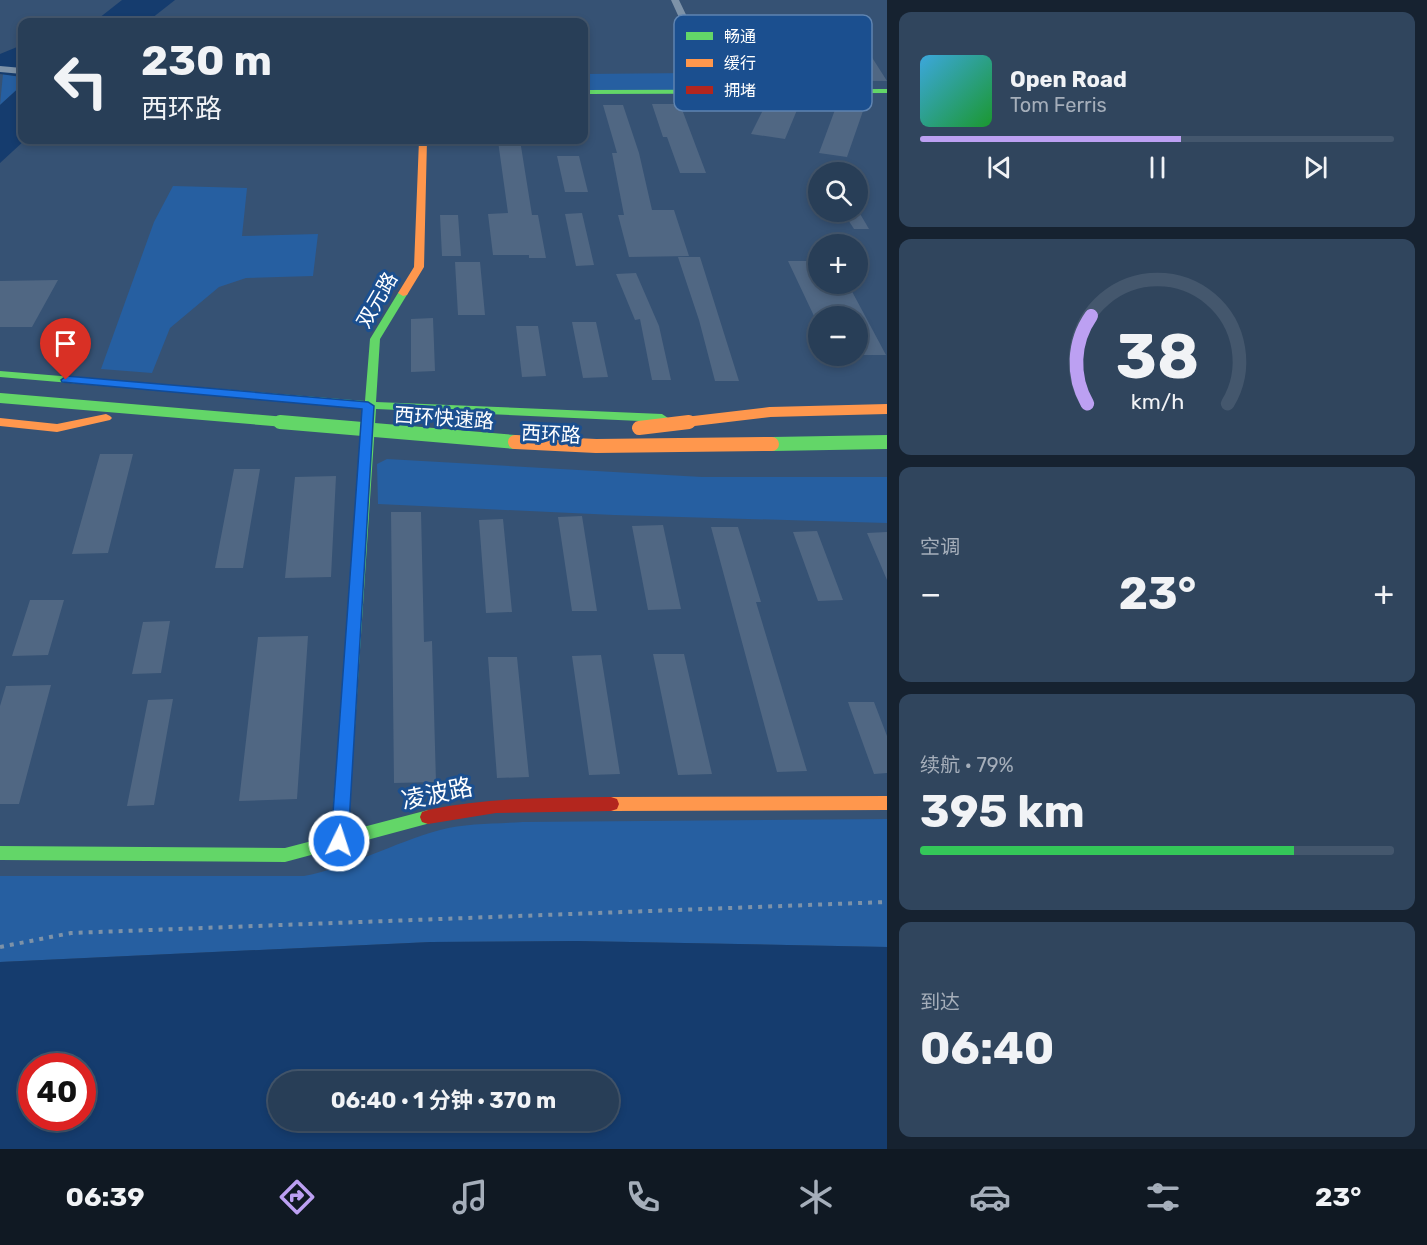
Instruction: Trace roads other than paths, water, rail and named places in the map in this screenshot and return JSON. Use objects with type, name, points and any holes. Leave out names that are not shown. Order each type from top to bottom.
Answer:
[{"type":"main road","points":[[872,91],[887,91]]},
{"type":"main road","points":[[588,92],[674,92]]},
{"type":"main road","name":"双元路","points":[[339,841],[368,441],[368,406],[375,339],[419,267],[423,144]]},
{"type":"main road","name":"西环路","points":[[0,374],[368,406],[575,418],[887,416]]},
{"type":"main road","name":"西环快速路","points":[[0,381],[430,419],[564,427],[780,426]]},
{"type":"main road","name":"西环快速路","points":[[0,398],[424,436],[596,446],[887,442]]},
{"type":"main road","name":"西环路","points":[[0,409],[368,441],[580,455],[887,453]]},
{"type":"main road","points":[[639,428],[770,412],[887,410]]},
{"type":"main road","points":[[0,422],[57,428],[106,418]]},
{"type":"main road","points":[[596,446],[749,459]]},
{"type":"main road","name":"凌波路","points":[[0,853],[285,855],[456,810],[508,805],[887,803]]},
{"type":"street","points":[[675,0],[682,15]]},
{"type":"street","points":[[0,69],[18,71]]}]
